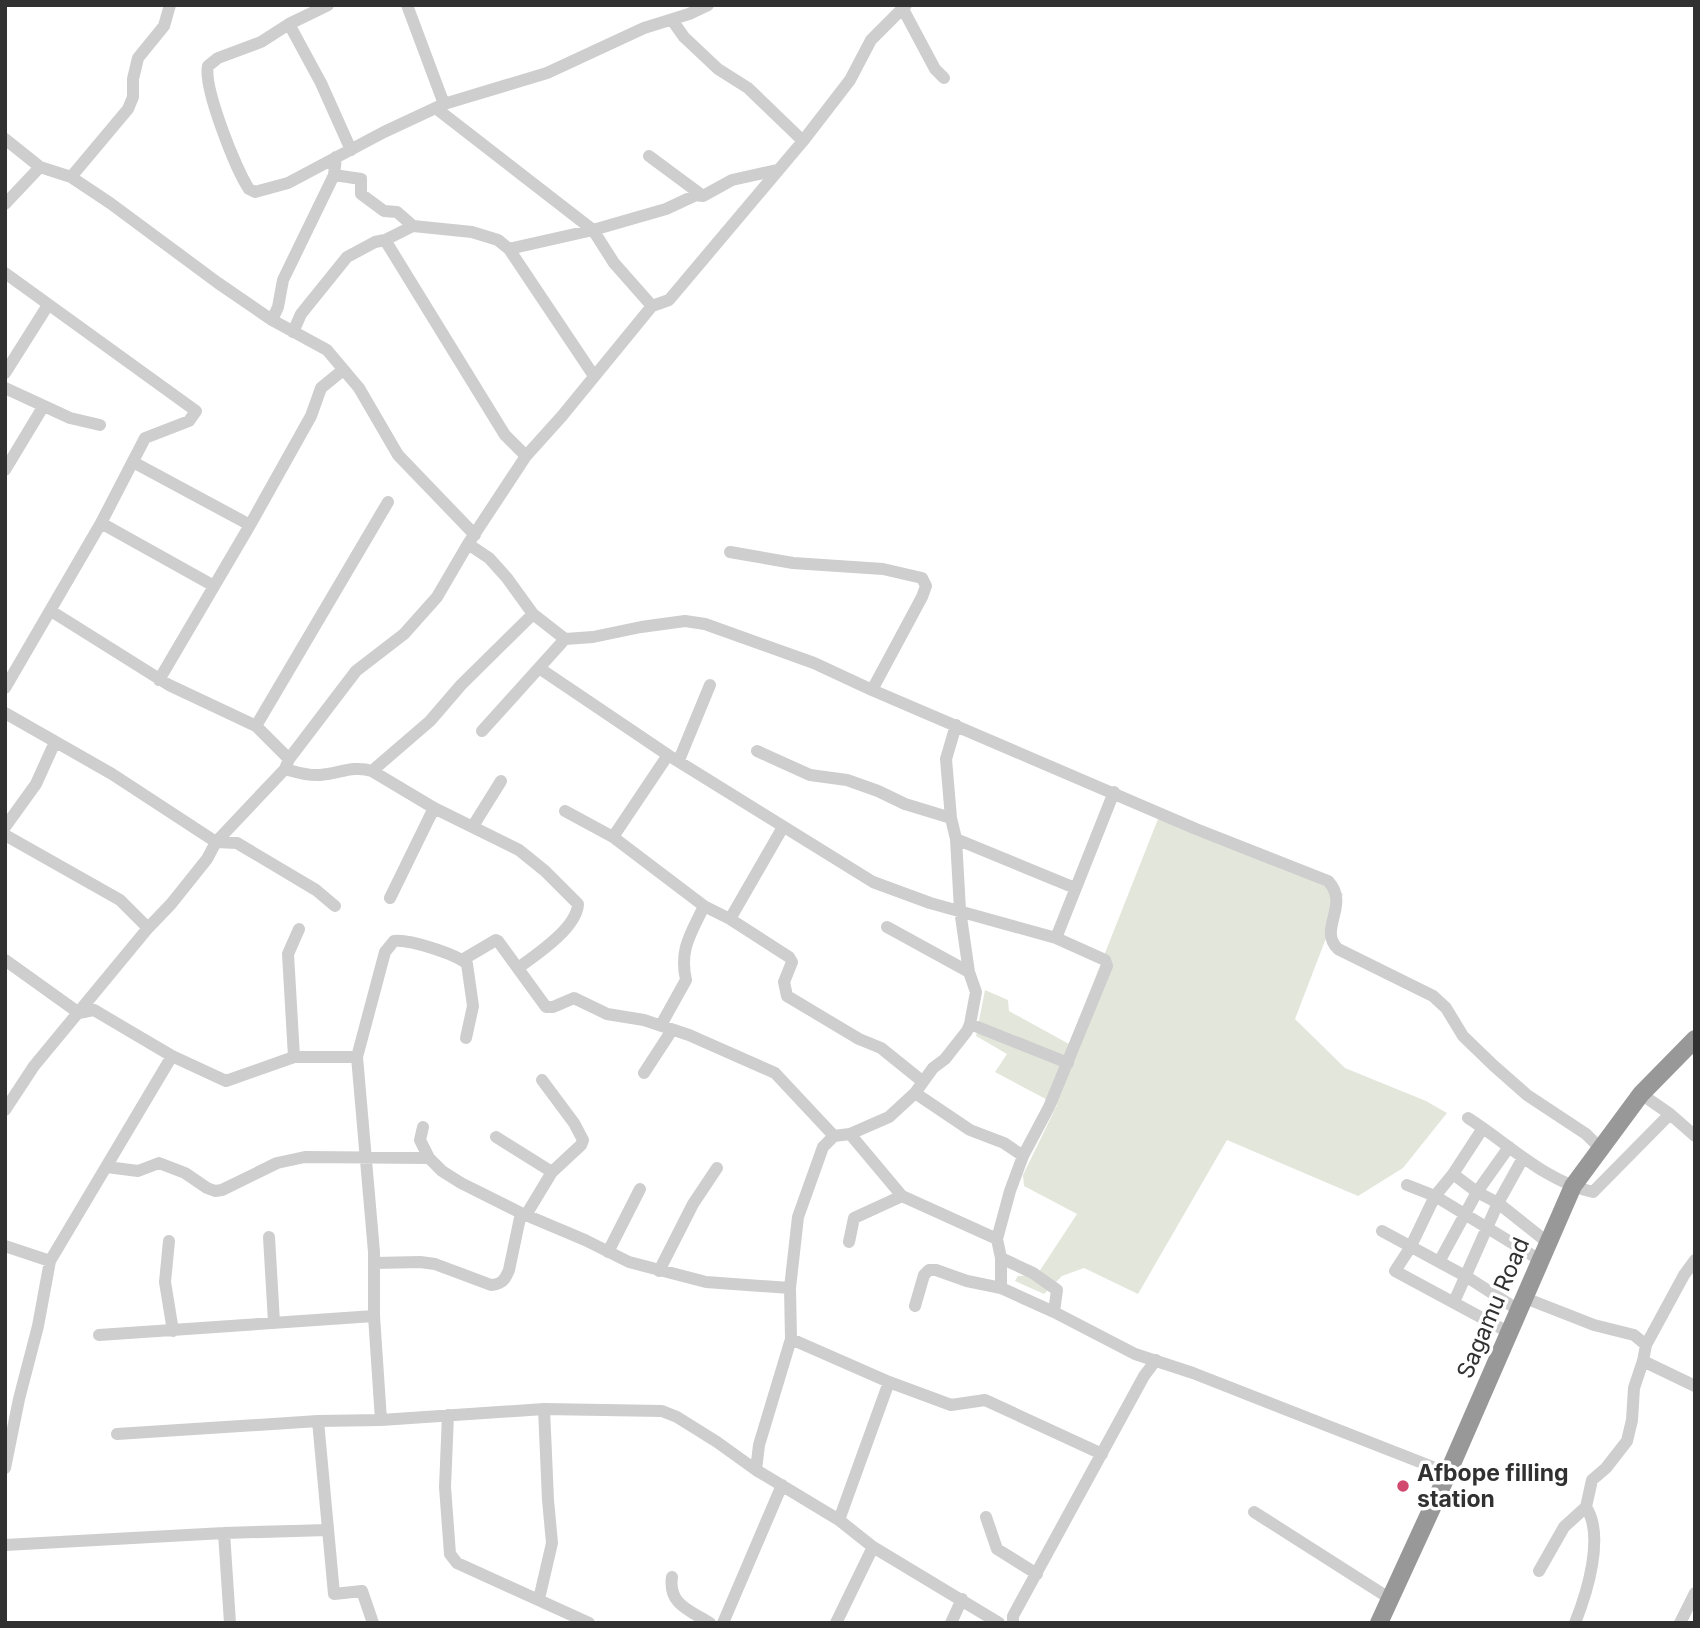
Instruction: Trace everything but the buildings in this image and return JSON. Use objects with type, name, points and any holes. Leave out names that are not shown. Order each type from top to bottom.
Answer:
[{"type":"highway","name":"Sagamu Road","points":[[1379,1623],[1448,1473],[1573,1186],[1640,1094],[1695,1039]]},
{"type":"street","points":[[71,177],[128,109],[133,97],[133,79],[138,58],[164,26],[170,5]]},
{"type":"street","points":[[328,5],[289,24],[261,42],[218,58],[208,66],[208,81],[230,150],[249,189],[255,191],[288,183],[384,132],[440,107],[547,73],[644,28],[708,5]]},
{"type":"street","points":[[407,5],[440,107],[593,230],[614,264],[652,306]]},
{"type":"street","points":[[5,1110],[34,1066],[171,904],[207,859],[216,842],[287,764],[356,671],[404,634],[437,597],[526,456],[652,306],[669,300],[803,141],[850,80],[871,40],[904,7],[935,69],[944,78]]},
{"type":"street","points":[[684,37],[689,14]]},
{"type":"street","points":[[672,20],[684,37],[718,69],[748,88],[803,141]]},
{"type":"street","points":[[289,24],[321,83],[351,150]]},
{"type":"street","points":[[5,139],[40,167],[71,177],[110,202],[272,320],[327,350],[359,388],[398,454],[507,578],[533,614],[565,639],[593,637],[641,626],[685,621],[705,624],[783,651],[1196,829],[1328,881],[1335,889],[1338,899],[1330,933],[1332,943],[1338,949],[1433,996],[1446,1008],[1463,1036],[1493,1065],[1527,1095],[1586,1134],[1600,1148]]},
{"type":"street","points":[[649,156],[703,196]]},
{"type":"street","points":[[272,320],[278,307],[283,280],[334,175],[336,157]]},
{"type":"street","points":[[5,204],[40,167]]},
{"type":"street","points":[[509,249],[593,230],[666,209],[696,195],[703,196],[732,180],[777,170]]},
{"type":"street","points":[[334,175],[361,179],[361,194],[384,211],[397,212],[412,226]]},
{"type":"street","points":[[293,332],[301,314],[347,257],[412,226],[472,232],[498,240],[509,249],[594,376]]},
{"type":"street","points":[[385,240],[505,435],[526,456]]},
{"type":"street","points":[[5,273],[195,411],[189,421],[145,438],[101,523],[5,688]]},
{"type":"street","points":[[5,373],[48,305]]},
{"type":"street","points":[[159,680],[250,525],[310,416],[321,387],[343,370]]},
{"type":"street","points":[[5,387],[69,418],[100,425]]},
{"type":"street","points":[[5,470],[43,407]]},
{"type":"street","points":[[133,461],[250,525]]},
{"type":"street","points":[[256,726],[387,502]]},
{"type":"street","points":[[101,523],[214,586]]},
{"type":"street","points":[[730,552],[793,563],[883,569],[922,578],[926,586],[922,597],[872,690]]},
{"type":"street","points":[[51,611],[159,680],[256,726],[287,764],[322,775],[342,769],[363,768],[372,771],[435,808],[519,850],[578,904],[578,911],[544,950],[518,968]]},
{"type":"street","points":[[372,771],[430,721],[461,685],[533,614]]},
{"type":"street","points":[[482,731],[565,639]]},
{"type":"street","points":[[538,668],[674,758],[873,882],[930,903],[1056,938],[1105,960],[1107,966],[1068,1063],[1023,1156],[1010,1191],[997,1239],[1001,1258],[1001,1288]]},
{"type":"street","points":[[613,837],[674,758],[710,685]]},
{"type":"street","points":[[5,713],[112,775],[216,842],[237,843],[316,890],[335,905]]},
{"type":"street","points":[[756,1470],[759,1445],[791,1339],[790,1288],[799,1217],[823,1147],[834,1136],[850,1134],[889,1117],[915,1093],[922,1081],[958,1045],[970,1024],[976,992],[969,972],[960,910],[956,839],[951,818],[947,759],[956,725]]},
{"type":"street","points":[[5,827],[36,784],[55,743]]},
{"type":"street","points":[[757,751],[810,775],[847,780],[905,804],[951,818]]},
{"type":"street","points":[[473,827],[501,781]]},
{"type":"street","points":[[1056,938],[1115,792]]},
{"type":"street","points":[[390,898],[435,808]]},
{"type":"street","points":[[565,811],[613,837],[704,906],[730,919],[789,957],[792,962],[784,982],[787,996],[859,1039],[881,1048],[922,1081]]},
{"type":"street","points":[[730,919],[783,827]]},
{"type":"street","points":[[5,835],[120,900],[148,928]]},
{"type":"street","points":[[956,839],[1075,888]]},
{"type":"street","points":[[645,1073],[687,980],[682,962],[685,946],[704,906]]},
{"type":"street","points":[[887,927],[969,972]]},
{"type":"street","points":[[294,1057],[288,954],[299,929]]},
{"type":"street","points":[[381,1420],[374,1317],[374,1263],[357,1056],[385,952],[390,944],[402,940],[463,960],[467,964],[473,1006],[466,1038]]},
{"type":"street","points":[[463,960],[496,940],[549,1008],[574,998],[616,1017],[645,1020],[689,1035],[775,1073],[834,1136]]},
{"type":"street","points":[[5,960],[79,1013],[94,1010],[172,1056],[226,1081],[294,1057],[357,1056]]},
{"type":"street","points":[[970,1024],[1068,1063]]},
{"type":"street","points":[[5,1468],[50,1261],[172,1056]]},
{"type":"street","points":[[374,1263],[435,1264],[491,1285],[506,1279],[524,1214],[552,1172],[583,1140],[574,1123],[542,1080]]},
{"type":"street","points":[[915,1093],[970,1130],[1004,1143],[1023,1156]]},
{"type":"street","points":[[1640,1094],[1670,1114],[1695,1136]]},
{"type":"street","points":[[1468,1118],[1564,1184],[1595,1191],[1670,1114]]},
{"type":"street","points":[[423,1127],[420,1140],[429,1158],[442,1171],[461,1183],[615,1257],[706,1282],[790,1288]]},
{"type":"street","points":[[1483,1128],[1435,1196],[1410,1248],[1395,1271],[1510,1333]]},
{"type":"street","points":[[850,1134],[902,1196],[997,1239]]},
{"type":"street","points":[[496,1137],[552,1172]]},
{"type":"street","points":[[1439,1262],[1477,1192],[1509,1147]]},
{"type":"street","points":[[107,1167],[138,1171],[159,1163],[185,1173],[215,1191],[277,1163],[305,1157],[429,1158]]},
{"type":"street","points":[[1454,1302],[1498,1203],[1523,1158]]},
{"type":"street","points":[[659,1271],[693,1203],[717,1168]]},
{"type":"street","points":[[1453,1174],[1477,1192],[1498,1203],[1547,1242]]},
{"type":"street","points":[[1407,1185],[1435,1196],[1540,1260]]},
{"type":"street","points":[[608,1252],[640,1189]]},
{"type":"street","points":[[849,1242],[854,1218],[902,1196]]},
{"type":"street","points":[[1382,1231],[1410,1248],[1522,1304],[1634,1335],[1647,1345]]},
{"type":"street","points":[[268,1237],[274,1322]]},
{"type":"street","points":[[169,1241],[165,1282],[173,1331]]},
{"type":"street","points":[[5,1246],[50,1261]]},
{"type":"street","points":[[1001,1258],[1033,1273],[1057,1290],[1054,1312]]},
{"type":"street","points":[[1539,1571],[1564,1527],[1586,1507],[1592,1480],[1606,1468],[1627,1441],[1632,1420],[1634,1388],[1647,1345],[1684,1275],[1695,1260]]},
{"type":"street","points":[[915,1306],[924,1275],[929,1270],[1001,1288],[1135,1354],[1448,1473]]},
{"type":"street","points":[[99,1335],[374,1317]]},
{"type":"street","points":[[791,1339],[889,1382],[951,1405],[985,1400],[1102,1454]]},
{"type":"street","points":[[1013,1623],[1013,1616],[1144,1376],[1156,1360]]},
{"type":"street","points":[[1643,1361],[1695,1386]]},
{"type":"street","points":[[839,1520],[889,1382]]},
{"type":"street","points":[[539,1599],[552,1543],[544,1409]]},
{"type":"street","points":[[117,1434],[544,1409],[662,1412],[677,1417],[756,1470],[839,1520],[873,1547],[999,1623]]},
{"type":"street","points":[[448,1415],[444,1487],[450,1554],[457,1563],[539,1599],[575,1620],[589,1623]]},
{"type":"street","points":[[318,1421],[334,1594],[362,1591],[373,1623]]},
{"type":"street","points":[[736,1455],[759,1445]]},
{"type":"street","points":[[723,1623],[782,1485]]},
{"type":"street","points":[[1575,1623],[1593,1563],[1592,1515],[1586,1507]]},
{"type":"street","points":[[1254,1512],[1389,1598]]},
{"type":"street","points":[[986,1517],[997,1549],[1037,1574]]},
{"type":"street","points":[[5,1545],[327,1530]]},
{"type":"street","points":[[224,1533],[230,1623]]},
{"type":"street","points":[[836,1623],[873,1547]]},
{"type":"street","points":[[672,1577],[670,1590],[673,1597],[709,1623]]},
{"type":"street","points":[[1680,1623],[1695,1593]]},
{"type":"street","points":[[951,1623],[962,1599]]},
{"type":"shaded area","points":[[1160,814],[1343,894],[1295,1019],[1345,1068],[1426,1101],[1447,1113],[1403,1168],[1358,1196],[1227,1140],[1138,1294],[1084,1268],[1062,1276],[1044,1294],[1015,1281],[1018,1276],[1037,1275],[1077,1214],[1024,1186],[1023,1175],[1057,1105],[995,1072],[1007,1054],[976,1036],[985,990],[1008,1000],[1009,1011],[1069,1044]]},
{"type":"place","name":"Afbope filling station","points":[[1403,1486]]}]
